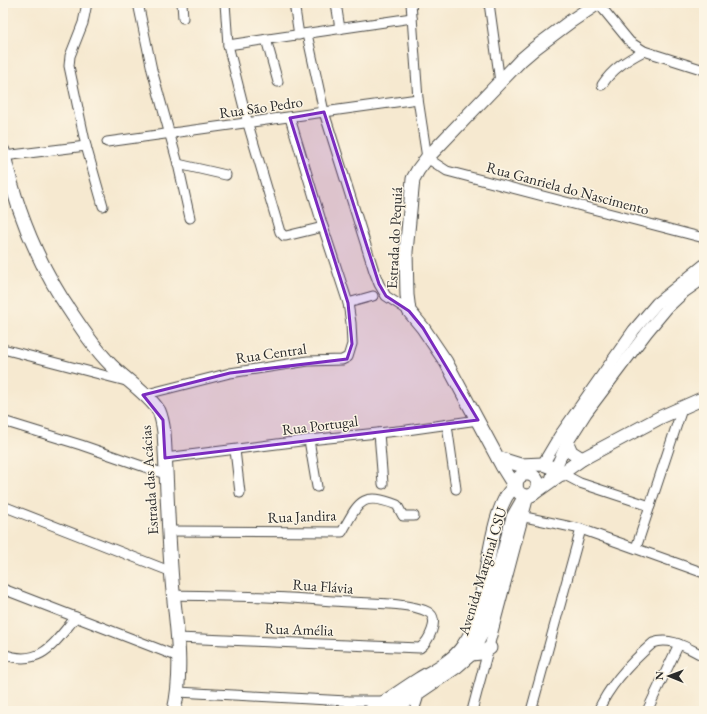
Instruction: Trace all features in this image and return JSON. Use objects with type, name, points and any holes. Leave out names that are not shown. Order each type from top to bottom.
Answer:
[{"type":"main road","name":"Estrada do Pequiá","points":[[409,311],[406,295],[406,252],[411,192],[413,180],[418,170],[427,158],[535,48],[598,3]]},
{"type":"main road","name":"Estrada das Acácias","points":[[4,153],[25,225],[43,267],[60,295],[94,344],[110,364],[151,401],[159,412],[162,420],[168,531],[179,657],[178,692],[174,711]]},
{"type":"main road","points":[[409,311],[423,328],[446,362],[498,458],[509,477],[529,489],[538,486],[537,482],[528,471],[520,465],[498,458]]},
{"type":"main road","points":[[529,489],[559,471],[661,416],[704,398]]},
{"type":"main road","points":[[567,443],[571,452],[582,459]]},
{"type":"main road","points":[[529,489],[519,478],[526,474],[530,475],[543,464]]},
{"type":"main road","points":[[520,465],[543,464],[559,471]]},
{"type":"main road","name":"Avenida Marginal CSU","points":[[370,711],[388,706],[405,705],[420,692],[456,668],[471,654],[482,633],[513,517],[529,489]]},
{"type":"main road","name":"Avenida Marginal CSU","points":[[405,705],[455,655],[473,630],[480,606],[500,510],[509,492],[529,489]]},
{"type":"main road","points":[[471,654],[481,653],[490,648]]},
{"type":"street","points":[[87,3],[83,23],[68,63],[86,146],[103,206]]},
{"type":"street","points":[[138,3],[152,70],[178,164],[190,218]]},
{"type":"street","points":[[182,3],[184,18]]},
{"type":"street","points":[[225,3],[228,46],[248,124],[282,234],[286,236],[323,227]]},
{"type":"street","points":[[294,3],[324,112],[374,271],[386,296],[409,311]]},
{"type":"street","points":[[336,3],[340,28]]},
{"type":"street","points":[[410,3],[418,100],[427,158]]},
{"type":"street","points":[[489,3],[500,82]]},
{"type":"street","points":[[598,3],[630,42],[644,51],[704,70]]},
{"type":"street","points":[[228,46],[266,39],[412,18]]},
{"type":"street","points":[[266,39],[278,82]]},
{"type":"street","points":[[602,85],[606,78],[627,60],[644,51]]},
{"type":"street","name":"Rua São Pedro","points":[[108,142],[418,100]]},
{"type":"street","points":[[290,118],[348,303],[373,296]]},
{"type":"street","points":[[4,153],[86,146]]},
{"type":"street","name":"Rua Ganriela do Nascimento","points":[[427,158],[447,171],[704,238]]},
{"type":"street","points":[[178,164],[226,175]]},
{"type":"street","points":[[650,506],[580,483],[559,471],[567,443],[634,330],[657,303],[704,265]]},
{"type":"street","points":[[543,464],[558,437],[667,308],[684,292],[704,278]]},
{"type":"street","name":"Rua Central","points":[[143,395],[230,372],[308,361],[346,359],[350,353],[352,344],[348,303]]},
{"type":"street","points":[[3,349],[129,381]]},
{"type":"street","points":[[636,548],[683,406]]},
{"type":"street","name":"Rua Portugal","points":[[165,458],[447,425],[478,420]]},
{"type":"street","points":[[3,421],[81,445],[165,474]]},
{"type":"street","points":[[447,425],[456,489]]},
{"type":"street","points":[[379,433],[383,484]]},
{"type":"street","points":[[309,440],[317,487]]},
{"type":"street","points":[[235,450],[240,493]]},
{"type":"street","points":[[472,711],[525,517],[529,489]]},
{"type":"street","name":"Rua Jandira","points":[[168,531],[342,532],[361,502],[370,498],[381,499],[397,505],[403,516],[414,516]]},
{"type":"street","points":[[3,506],[172,572]]},
{"type":"street","points":[[525,517],[581,528],[704,573]]},
{"type":"street","points":[[531,711],[581,528]]},
{"type":"street","points":[[3,589],[179,657]]},
{"type":"street","name":"Rua Flávia","points":[[173,595],[289,598],[376,603],[417,608],[430,613],[432,617],[432,632],[420,648]]},
{"type":"street","points":[[3,654],[23,658],[32,658],[40,654],[53,645],[76,617]]},
{"type":"street","name":"Rua Amélia","points":[[178,638],[420,648]]},
{"type":"street","points":[[598,711],[604,697],[618,679],[653,643],[667,640],[704,656]]},
{"type":"street","points":[[647,711],[679,644]]},
{"type":"street","points":[[178,692],[347,701],[388,706]]},
{"type":"street","points":[[347,701],[352,706],[354,711]]},
{"type":"highlighted area","points":[[324,112],[379,284],[386,296],[409,311],[423,328],[478,420],[165,458],[163,420],[143,395],[230,373],[347,359],[352,344],[348,303],[290,118]]}]
